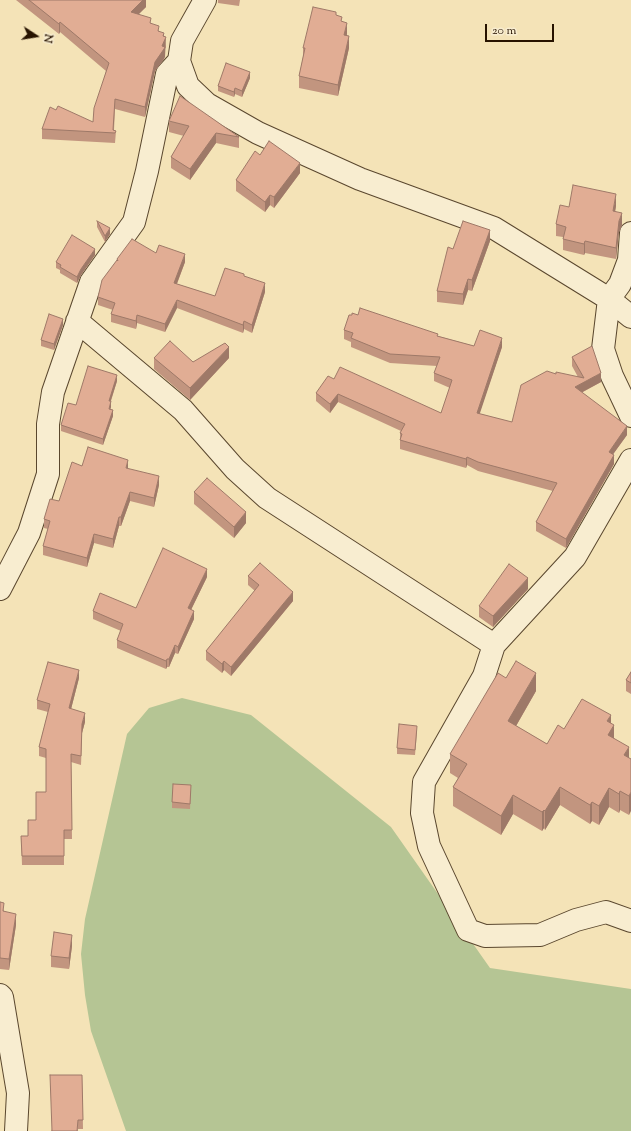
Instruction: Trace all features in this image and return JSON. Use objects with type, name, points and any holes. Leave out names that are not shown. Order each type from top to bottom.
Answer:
[{"type":"street","points":[[205,0],[182,41],[179,61],[188,86],[207,104],[258,134],[360,179],[494,228],[609,299],[631,317]]},
{"type":"street","points":[[0,589],[29,533],[48,474],[48,424],[53,392],[77,321],[91,282],[134,222],[147,171],[167,74],[179,61]]},
{"type":"street","points":[[631,233],[629,260],[620,284],[609,299],[603,349],[612,376],[631,416]]},
{"type":"street","points":[[77,321],[183,410],[235,469],[268,498],[494,645]]},
{"type":"street","points":[[631,460],[575,557],[494,645],[484,676],[424,782],[422,813],[430,846],[468,930],[485,936],[540,935],[576,920],[606,912],[631,921]]},
{"type":"street","points":[[0,995],[2,997],[18,1093],[16,1131]]},
{"type":"green space","points":[[182,698],[251,715],[391,827],[490,968],[631,989],[631,1131],[126,1131],[91,1031],[85,995],[81,954],[85,919],[127,734],[149,708]]},
{"type":"building","points":[[29,0],[143,0],[131,12],[151,18],[150,23],[159,26],[158,31],[164,33],[163,36],[166,37],[162,46],[165,47],[155,62],[145,107],[115,99],[113,130],[116,131],[115,133],[42,129],[50,107],[56,110],[58,106],[93,122],[94,108],[109,63],[60,22],[59,24]]},
{"type":"building","points":[[313,7],[336,12],[336,15],[342,17],[341,21],[347,23],[344,35],[349,36],[338,85],[299,76],[305,48],[303,48]]},
{"type":"building","points":[[226,63],[250,72],[242,91],[235,88],[234,92],[218,86]]},
{"type":"building","points":[[180,96],[239,137],[216,133],[190,169],[171,157],[189,126],[169,121]]},
{"type":"building","points":[[269,141],[300,163],[274,197],[270,195],[265,202],[236,180],[255,151],[260,155]]},
{"type":"building","points":[[573,185],[616,194],[613,211],[622,213],[619,221],[616,248],[585,241],[584,244],[563,239],[566,227],[556,224],[560,205],[569,207]]},
{"type":"building","points":[[97,221],[110,228],[105,236]]},
{"type":"building","points":[[463,221],[490,230],[472,280],[468,279],[463,294],[437,291],[448,247],[453,249]]},
{"type":"building","points":[[72,235],[95,249],[77,277],[60,267],[61,265],[56,262]]},
{"type":"building","points":[[132,239],[156,253],[159,245],[185,254],[174,283],[215,296],[225,268],[265,283],[252,325],[244,321],[243,325],[177,300],[165,324],[137,315],[136,321],[111,314],[115,303],[98,297],[102,280],[117,260],[118,261],[117,259]]},
{"type":"building","points":[[360,308],[438,334],[437,336],[474,346],[480,330],[502,338],[477,413],[512,422],[521,385],[547,371],[556,374],[556,372],[584,378],[572,357],[592,346],[601,373],[575,387],[627,426],[609,452],[614,455],[566,539],[536,522],[557,483],[478,462],[467,457],[466,459],[400,440],[402,434],[400,433],[405,424],[338,394],[330,404],[316,393],[328,376],[334,379],[340,367],[441,413],[452,380],[434,373],[440,357],[390,354],[351,338],[353,333],[344,330],[349,315],[352,315],[352,313],[358,315]]},
{"type":"building","points":[[49,314],[63,319],[54,344],[41,340]]},
{"type":"building","points":[[170,341],[193,362],[225,343],[229,347],[190,388],[154,358]]},
{"type":"building","points":[[88,366],[117,375],[109,401],[111,401],[109,409],[113,410],[103,439],[61,425],[68,403],[76,405]]},
{"type":"building","points":[[88,447],[128,460],[126,468],[159,476],[154,498],[130,492],[121,517],[119,517],[113,539],[94,534],[87,558],[43,546],[50,521],[44,519],[50,499],[59,501],[72,462],[82,466]]},
{"type":"building","points":[[207,478],[246,512],[234,527],[194,492]]},
{"type":"building","points":[[163,548],[207,569],[188,608],[194,611],[178,647],[175,645],[169,659],[166,661],[117,640],[123,624],[93,611],[100,593],[136,608]]},
{"type":"building","points":[[260,563],[293,592],[231,667],[224,661],[222,664],[206,651],[259,585],[248,576]]},
{"type":"building","points":[[509,564],[528,578],[493,616],[479,606]]},
{"type":"building","points":[[516,661],[536,673],[508,721],[547,744],[558,725],[564,729],[582,699],[611,715],[607,721],[614,725],[608,735],[629,747],[624,755],[631,759],[631,792],[629,796],[620,791],[619,794],[609,788],[599,806],[592,802],[590,805],[560,787],[545,811],[544,810],[542,812],[513,795],[501,816],[453,787],[467,764],[450,754],[498,673],[506,678]]},
{"type":"building","points":[[48,662],[79,670],[69,708],[85,713],[82,724],[81,756],[71,754],[72,830],[64,830],[64,856],[22,856],[21,836],[28,836],[28,820],[36,820],[36,792],[46,792],[46,749],[39,747],[50,704],[37,700]]},
{"type":"building","points":[[631,672],[631,683],[626,680]]},
{"type":"building","points":[[399,724],[417,726],[415,750],[397,748]]},
{"type":"building","points":[[173,784],[191,785],[190,804],[172,802]]},
{"type":"building","points":[[0,902],[4,903],[3,911],[16,914],[9,959],[0,958]]},
{"type":"building","points":[[54,932],[72,935],[69,958],[51,956]]},
{"type":"building","points":[[50,1075],[82,1075],[83,1120],[78,1120],[77,1131],[52,1131]]}]
